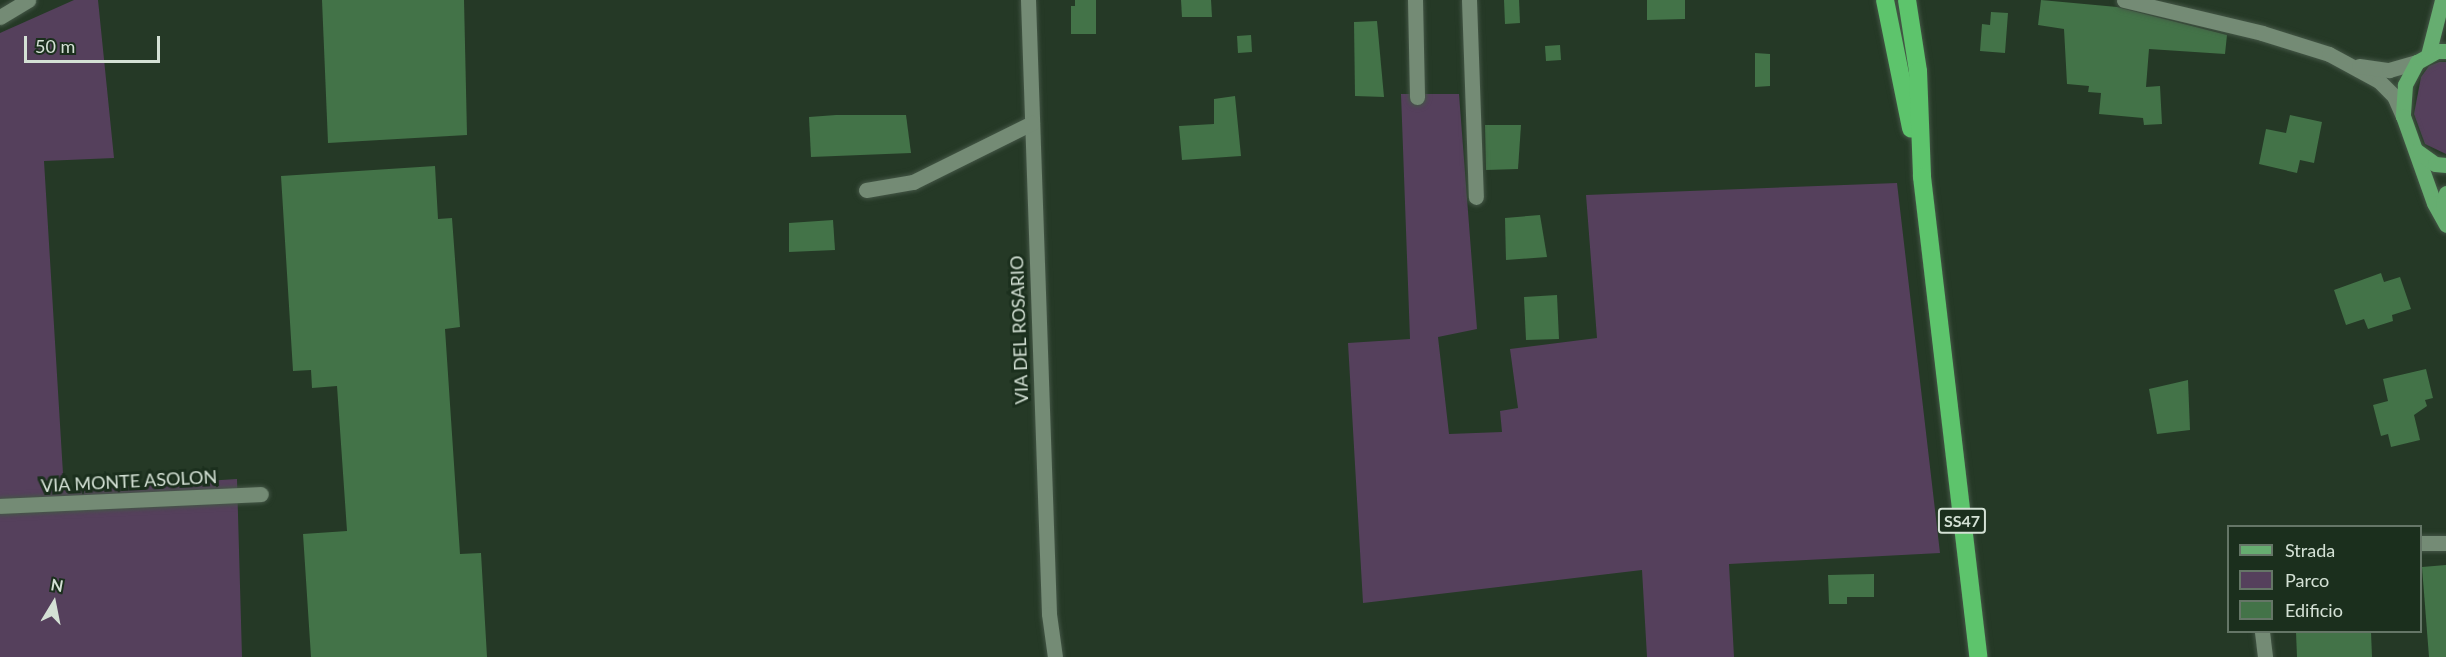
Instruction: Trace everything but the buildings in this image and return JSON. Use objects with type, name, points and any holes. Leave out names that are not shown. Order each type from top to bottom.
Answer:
[{"type":"highway","name":"SS47","points":[[1885,0],[1922,177]]},
{"type":"highway","name":"SS47","points":[[1907,0],[1918,71],[1922,177],[1978,657]]},
{"type":"main road","points":[[2442,0],[2422,58],[2405,86],[2403,116],[2406,132],[2417,152],[2423,176],[2446,225]]},
{"type":"main road","points":[[2422,58],[2446,51]]},
{"type":"main road","points":[[2417,152],[2435,164],[2446,165]]},
{"type":"main road","points":[[2446,193],[2443,203],[2446,219]]},
{"type":"street","points":[[0,17],[28,0]]},
{"type":"street","name":"VIA DEL ROSARIO","points":[[1028,0],[1049,614],[1055,657]]},
{"type":"street","points":[[1415,0],[1417,97]]},
{"type":"street","points":[[1469,0],[1476,197]]},
{"type":"street","points":[[2124,0],[2262,33],[2347,63],[2379,81],[2394,96],[2403,116]]},
{"type":"street","points":[[2347,63],[2390,70],[2422,58]]},
{"type":"street","points":[[866,190],[913,182],[1032,123]]},
{"type":"street","name":"VIA MONTE ASOLON","points":[[0,507],[261,494]]},
{"type":"street","points":[[2422,543],[2446,543]]},
{"type":"street","points":[[2262,633],[2265,657]]},
{"type":"green space","points":[[74,0],[98,0],[114,158],[44,161],[64,490],[237,479],[242,657],[0,657],[0,33]]},
{"type":"green space","points":[[2446,62],[2446,154],[2425,144],[2414,114],[2421,77],[2429,66]]},
{"type":"green space","points":[[1401,94],[1459,94],[1477,329],[1438,337],[1449,434],[1502,432],[1500,411],[1518,408],[1510,349],[1597,338],[1586,195],[1897,183],[1940,553],[1729,564],[1734,657],[1647,657],[1642,570],[1363,603],[1348,343],[1410,339]]}]
